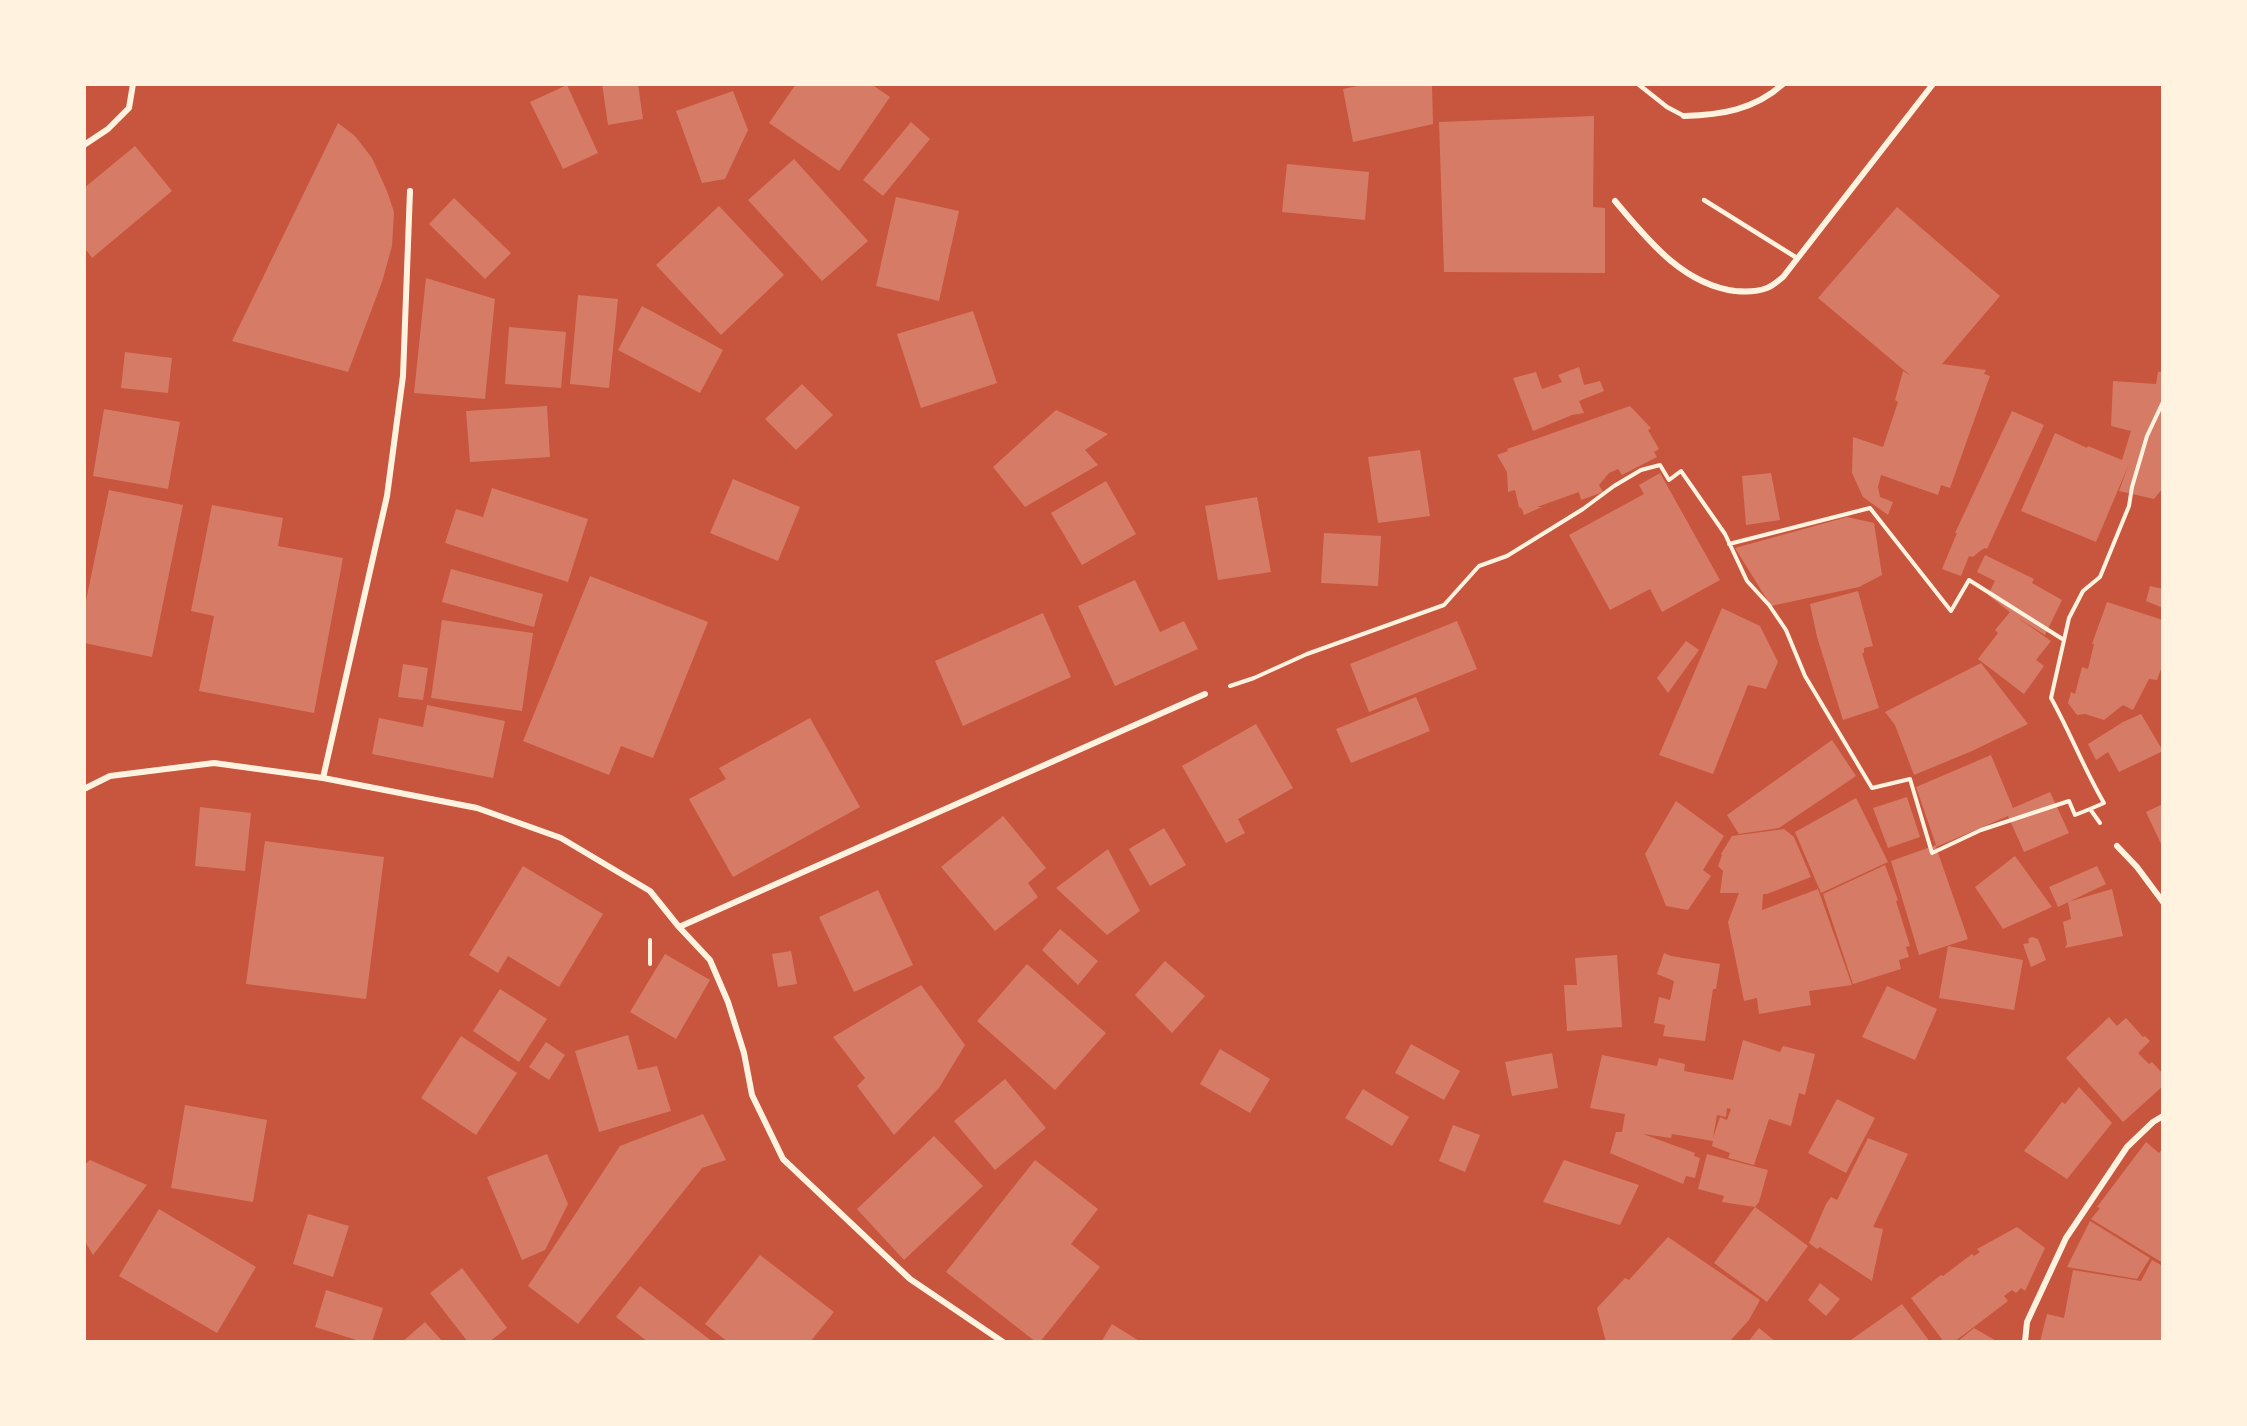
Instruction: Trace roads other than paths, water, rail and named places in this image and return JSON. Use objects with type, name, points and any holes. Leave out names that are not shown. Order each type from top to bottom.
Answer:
[{"type":"street","points":[[84,145],[108,129],[129,108],[133,84]]},
{"type":"street","points":[[1684,116],[1709,115],[1746,108],[1773,93],[1783,84]]},
{"type":"street","points":[[1615,201],[1660,252],[1688,275],[1726,290],[1748,292],[1767,288],[1783,277],[1933,84]]},
{"type":"street","points":[[323,778],[387,496],[403,376],[410,191]]},
{"type":"street","points":[[679,927],[1205,694]]},
{"type":"street","points":[[84,789],[110,776],[214,763],[323,778],[477,808],[561,838],[650,891],[710,960],[729,1002],[744,1053],[752,1095],[783,1159],[910,1279],[1003,1342]]},
{"type":"street","points":[[2117,846],[2137,867],[2163,902]]},
{"type":"street","points":[[2025,1342],[2027,1322],[2066,1238],[2127,1147],[2153,1122],[2163,1116]]},
{"type":"lane","points":[[1638,84],[1667,107],[1684,116]]},
{"type":"lane","points":[[1704,200],[1797,258]]}]
